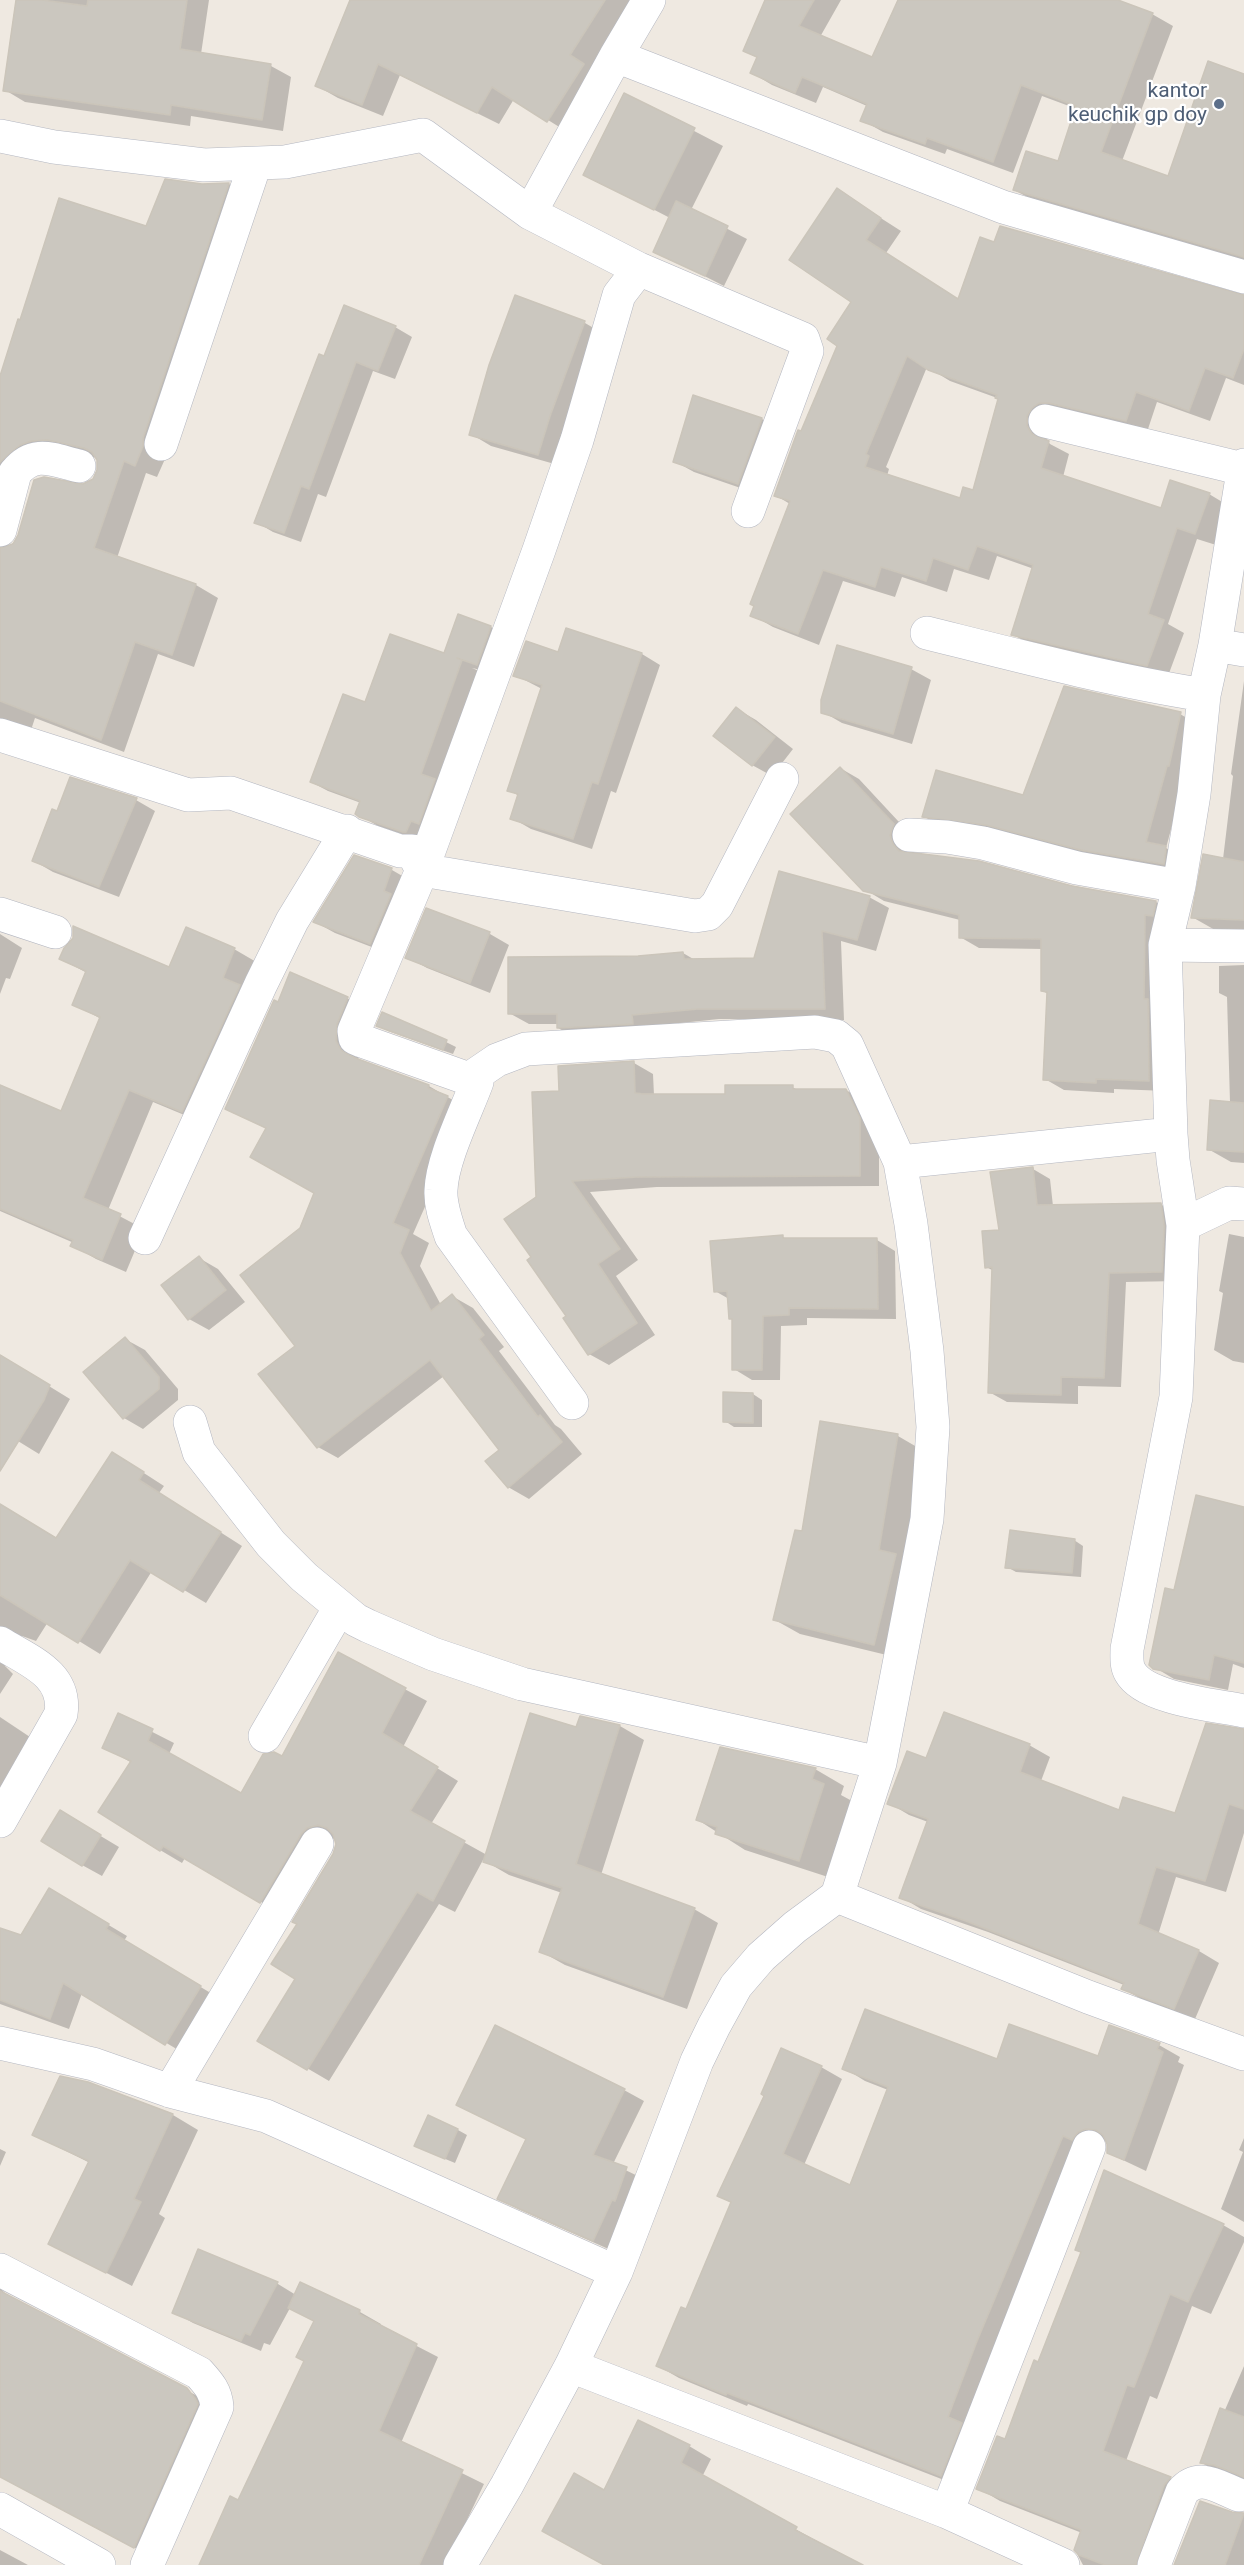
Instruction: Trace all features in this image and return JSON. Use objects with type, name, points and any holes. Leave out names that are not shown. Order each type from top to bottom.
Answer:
[{"type":"street","points":[[530,213],[649,0]]},
{"type":"street","points":[[616,56],[1004,207],[1244,277]]},
{"type":"street","points":[[0,136],[54,147],[204,165],[285,162],[423,135],[530,213],[639,269],[803,339],[807,351],[748,511]]},
{"type":"street","points":[[161,444],[255,164]]},
{"type":"street","points":[[572,1403],[451,1236],[441,1192],[442,1174],[477,1082],[355,1038],[354,1031],[422,870],[577,440],[619,295],[639,269]]},
{"type":"street","points":[[1045,421],[1243,467],[1229,647],[1204,695],[1194,794],[1179,885],[1165,945],[1171,1134],[1183,1225],[1176,1397],[1126,1664],[1130,1674],[1150,1690],[1244,1711]]},
{"type":"street","points":[[0,530],[15,473],[20,466],[33,457],[79,466]]},
{"type":"street","points":[[927,633],[1110,678],[1204,695]]},
{"type":"street","points":[[0,735],[188,795],[231,793],[400,851],[412,851],[422,870]]},
{"type":"street","points":[[422,870],[695,915],[708,914],[717,905],[782,780]]},
{"type":"street","points":[[145,1238],[276,952],[292,921],[347,831]]},
{"type":"street","points":[[909,835],[947,837],[983,843],[1077,868],[1179,885]]},
{"type":"street","points":[[0,914],[55,932]]},
{"type":"street","points":[[1165,945],[1244,946]]},
{"type":"street","points":[[460,2565],[507,2486],[571,2366],[616,2272],[698,2061],[736,1986],[760,1957],[837,1896],[880,1763],[927,1519],[933,1427],[927,1351],[911,1224],[900,1161],[847,1046],[836,1036],[815,1032],[526,1050],[497,1060],[469,1079]]},
{"type":"street","points":[[900,1161],[1171,1134]]},
{"type":"street","points":[[1183,1225],[1229,1203],[1244,1204]]},
{"type":"street","points":[[190,1422],[199,1452],[246,1514],[304,1577],[340,1608],[368,1626],[433,1654],[522,1684],[880,1763]]},
{"type":"street","points":[[265,1736],[340,1608]]},
{"type":"street","points":[[0,1643],[43,1670],[56,1681],[63,1702],[61,1714],[0,1821]]},
{"type":"street","points":[[170,2091],[317,1844]]},
{"type":"street","points":[[837,1896],[1088,1997],[1244,2054]]},
{"type":"street","points":[[0,2043],[93,2064],[170,2091],[266,2116],[616,2272]]},
{"type":"street","points":[[947,2512],[1089,2147]]},
{"type":"street","points":[[0,2270],[199,2373],[211,2386],[217,2407],[147,2565]]},
{"type":"street","points":[[571,2366],[947,2512],[1063,2565]]},
{"type":"street","points":[[1154,2565],[1182,2492],[1190,2482],[1200,2481],[1239,2495]]},
{"type":"street","points":[[0,2509],[99,2565]]},
{"type":"building","points":[[16,0],[42,0],[87,6],[88,0],[187,0],[180,49],[271,64],[262,120],[171,105],[170,115],[3,91]]},
{"type":"building","points":[[350,0],[605,0],[570,55],[584,64],[547,122],[492,87],[477,113],[378,64],[362,105],[315,86]]},
{"type":"building","points":[[765,0],[814,0],[799,26],[872,57],[898,0],[1118,0],[1153,13],[1101,152],[1168,176],[1208,61],[1244,74],[1244,257],[1013,190],[1026,151],[1058,161],[1076,106],[1021,85],[993,162],[927,138],[925,144],[860,121],[867,104],[802,77],[795,93],[750,73],[757,57],[743,51]]},
{"type":"building","points":[[624,93],[695,128],[654,210],[583,175]]},
{"type":"building","points":[[165,179],[202,184],[229,183],[143,438],[143,446],[135,466],[124,461],[94,548],[196,584],[172,655],[135,642],[101,740],[0,701],[0,548],[13,544],[18,535],[34,480],[44,477],[83,484],[93,479],[97,470],[97,460],[92,452],[84,448],[47,440],[31,441],[20,445],[0,462],[0,376],[59,198],[146,226]]},
{"type":"building","points":[[837,188],[881,218],[866,240],[958,299],[980,237],[994,242],[1000,226],[1244,295],[1244,349],[1233,378],[1205,368],[1189,411],[1136,392],[1126,421],[1049,403],[1039,403],[1027,416],[1027,426],[1032,434],[1049,441],[1041,468],[1161,508],[1170,480],[1210,493],[1195,534],[1177,528],[1148,614],[1164,620],[1147,666],[1011,635],[1033,565],[977,546],[968,570],[933,558],[926,581],[881,567],[875,587],[823,570],[798,634],[750,616],[754,606],[750,604],[790,501],[774,496],[798,430],[801,431],[837,346],[827,339],[851,302],[789,260]],"holes":[[[907,356],[928,370],[997,395],[995,398],[998,399],[973,490],[963,487],[960,498],[865,467],[869,456],[866,454]]]},
{"type":"building","points":[[676,201],[728,226],[705,276],[653,252]]},
{"type":"building","points":[[515,295],[585,321],[538,455],[469,435],[489,365]]},
{"type":"building","points":[[344,305],[396,326],[378,371],[356,362],[309,489],[301,486],[284,533],[254,523],[319,354],[324,356]]},
{"type":"building","points":[[693,395],[762,418],[738,484],[673,462]]},
{"type":"building","points":[[458,614],[491,626],[477,665],[457,658],[462,660],[421,774],[435,779],[419,824],[411,821],[406,832],[403,832],[359,817],[355,814],[360,801],[310,782],[343,694],[365,702],[390,634],[444,653]]},
{"type":"building","points":[[566,628],[642,653],[598,784],[592,782],[573,839],[510,819],[518,794],[507,791],[542,685],[513,676],[526,641],[558,652]]},
{"type":"building","points":[[837,645],[912,667],[893,734],[821,713],[821,700]]},
{"type":"building","points":[[1064,686],[1181,712],[1169,766],[1167,766],[1146,842],[1166,846],[1164,864],[1081,850],[986,825],[922,817],[936,770],[1023,795]]},
{"type":"building","points":[[736,707],[775,737],[752,766],[713,736]]},
{"type":"building","points":[[840,767],[894,824],[890,835],[899,851],[979,861],[1072,886],[1156,901],[1153,916],[1145,915],[1144,999],[1148,999],[1149,1081],[1096,1079],[1096,1083],[1043,1080],[1047,992],[1041,991],[1041,939],[959,938],[959,915],[863,891],[790,814]]},
{"type":"building","points":[[70,777],[137,798],[99,887],[32,861],[52,809],[57,811]]},
{"type":"building","points":[[1203,854],[1244,862],[1244,920],[1191,918]]},
{"type":"building","points":[[354,855],[392,868],[384,891],[391,894],[370,944],[313,922]]},
{"type":"building","points":[[779,871],[870,896],[857,940],[822,931],[825,1009],[698,1009],[632,1015],[633,1024],[557,1028],[557,1014],[508,1014],[508,957],[638,956],[683,952],[684,959],[754,958]]},
{"type":"building","points":[[426,908],[490,932],[470,983],[405,958]]},
{"type":"building","points":[[73,926],[169,967],[186,927],[235,948],[223,978],[240,985],[182,1112],[129,1090],[83,1198],[121,1214],[102,1260],[70,1246],[73,1240],[0,1209],[0,1085],[61,1111],[100,1017],[72,1005],[86,971],[59,959],[64,948],[73,938]]},
{"type":"building","points":[[290,972],[348,997],[337,1024],[336,1041],[341,1050],[355,1058],[429,1085],[428,1088],[448,1096],[393,1223],[409,1230],[400,1253],[431,1311],[452,1294],[484,1335],[479,1339],[538,1417],[540,1415],[562,1442],[508,1488],[485,1461],[499,1450],[430,1360],[317,1448],[258,1374],[295,1346],[240,1275],[300,1228],[314,1193],[250,1157],[266,1128],[225,1109],[274,1000],[278,1002]]},
{"type":"building","points":[[382,1012],[447,1040],[443,1050],[376,1026]]},
{"type":"building","points":[[634,1061],[635,1093],[725,1094],[725,1085],[793,1085],[793,1089],[846,1089],[860,1118],[860,1176],[637,1177],[572,1181],[620,1249],[598,1264],[637,1323],[588,1355],[563,1318],[566,1316],[527,1260],[531,1257],[504,1219],[536,1197],[532,1092],[559,1091],[558,1066]]},
{"type":"building","points":[[1210,1100],[1244,1103],[1244,1152],[1207,1150]]},
{"type":"building","points":[[1033,1167],[1037,1205],[1161,1203],[1164,1226],[1162,1272],[1109,1273],[1104,1378],[1061,1377],[1061,1395],[988,1393],[992,1267],[985,1268],[982,1231],[999,1230],[990,1172]]},
{"type":"building","points":[[783,1235],[783,1238],[877,1238],[878,1309],[789,1308],[789,1315],[763,1316],[762,1370],[732,1370],[732,1319],[729,1319],[727,1291],[714,1292],[710,1241]]},
{"type":"building","points":[[199,1256],[226,1290],[188,1320],[161,1285]]},
{"type":"building","points":[[125,1337],[159,1377],[159,1389],[123,1419],[83,1372]]},
{"type":"building","points":[[0,1355],[50,1385],[44,1400],[0,1471]]},
{"type":"building","points":[[723,1392],[753,1393],[753,1423],[723,1422]]},
{"type":"building","points":[[820,1421],[898,1434],[879,1550],[896,1554],[874,1645],[773,1620],[795,1530],[802,1531]]},
{"type":"building","points":[[112,1452],[144,1472],[139,1480],[221,1532],[183,1592],[130,1560],[78,1643],[0,1595],[0,1504],[56,1538]]},
{"type":"building","points":[[1196,1495],[1244,1507],[1244,1663],[1214,1655],[1209,1680],[1153,1669],[1149,1665],[1165,1588],[1174,1590]]},
{"type":"building","points":[[1010,1530],[1075,1539],[1072,1573],[1005,1568]]},
{"type":"building","points":[[338,1652],[406,1688],[382,1733],[438,1767],[410,1811],[465,1841],[433,1901],[417,1892],[307,2070],[257,2041],[295,1979],[271,1964],[297,1924],[292,1922],[333,1854],[336,1844],[333,1834],[327,1828],[318,1825],[307,1828],[301,1834],[260,1903],[163,1846],[160,1851],[98,1812],[131,1761],[102,1748],[118,1713],[153,1729],[148,1741],[241,1793],[263,1754],[274,1752],[282,1756]]},
{"type":"building","points":[[944,1712],[1030,1744],[1020,1772],[1119,1810],[1123,1797],[1175,1813],[1206,1723],[1244,1729],[1244,1809],[1229,1804],[1205,1881],[1156,1867],[1138,1924],[1199,1950],[1174,2009],[1121,1989],[1124,1983],[966,1921],[899,1898],[928,1819],[887,1804],[907,1751],[926,1758]]},
{"type":"building","points":[[530,1713],[576,1727],[580,1716],[620,1725],[576,1864],[695,1908],[663,1997],[539,1952],[562,1888],[483,1862]]},
{"type":"building","points":[[720,1747],[816,1768],[812,1779],[824,1784],[799,1861],[715,1834],[717,1827],[696,1820]]},
{"type":"building","points":[[60,1810],[101,1835],[82,1866],[41,1841]]},
{"type":"building","points":[[49,1888],[109,1924],[106,1929],[201,1986],[165,2045],[63,1983],[50,2019],[0,2000],[0,1928],[21,1935]]},
{"type":"building","points":[[865,2009],[997,2059],[1009,2024],[1098,2056],[1109,2025],[1160,2043],[1157,2049],[1163,2052],[1124,2160],[1107,2153],[1107,2144],[1103,2135],[1096,2130],[1086,2129],[1078,2132],[1072,2140],[1063,2136],[977,2341],[948,2417],[962,2423],[941,2476],[727,2393],[726,2395],[656,2366],[681,2307],[686,2309],[731,2202],[717,2196],[764,2096],[761,2094],[781,2048],[822,2066],[783,2154],[850,2185],[888,2087],[842,2069]]},
{"type":"building","points":[[495,2025],[625,2089],[593,2155],[627,2167],[615,2201],[612,2200],[593,2241],[497,2199],[526,2139],[456,2105]]},
{"type":"building","points":[[60,2076],[88,2082],[173,2114],[134,2199],[141,2202],[106,2273],[48,2244],[89,2161],[32,2135]]},
{"type":"building","points":[[428,2115],[458,2129],[445,2159],[414,2146]]},
{"type":"building","points":[[1104,2170],[1224,2224],[1188,2302],[1170,2294],[1134,2387],[1127,2385],[1103,2451],[1171,2477],[1164,2485],[1136,2565],[1105,2565],[1079,2555],[1074,2550],[1081,2530],[976,2489],[997,2436],[1005,2439],[1034,2360],[1038,2362],[1081,2252],[1075,2250]]},
{"type":"building","points":[[198,2249],[278,2282],[250,2335],[245,2333],[241,2341],[172,2313]]},
{"type":"building","points":[[300,2282],[360,2310],[359,2314],[417,2344],[379,2431],[463,2470],[419,2565],[199,2565],[230,2496],[238,2500],[304,2361],[296,2357],[314,2321],[288,2308]]},
{"type":"building","points":[[0,2291],[187,2388],[196,2400],[198,2404],[134,2548],[0,2477]]},
{"type":"building","points":[[1220,2408],[1244,2417],[1244,2477],[1214,2465],[1200,2463]]},
{"type":"building","points":[[638,2420],[690,2445],[681,2463],[797,2527],[795,2530],[863,2565],[604,2565],[542,2531],[574,2473],[604,2490]]},
{"type":"building","points":[[1200,2501],[1232,2512],[1244,2513],[1225,2565],[1174,2565]]},
{"type":"place","name":"kantor keuchik gp doy","points":[[1219,104]]}]
